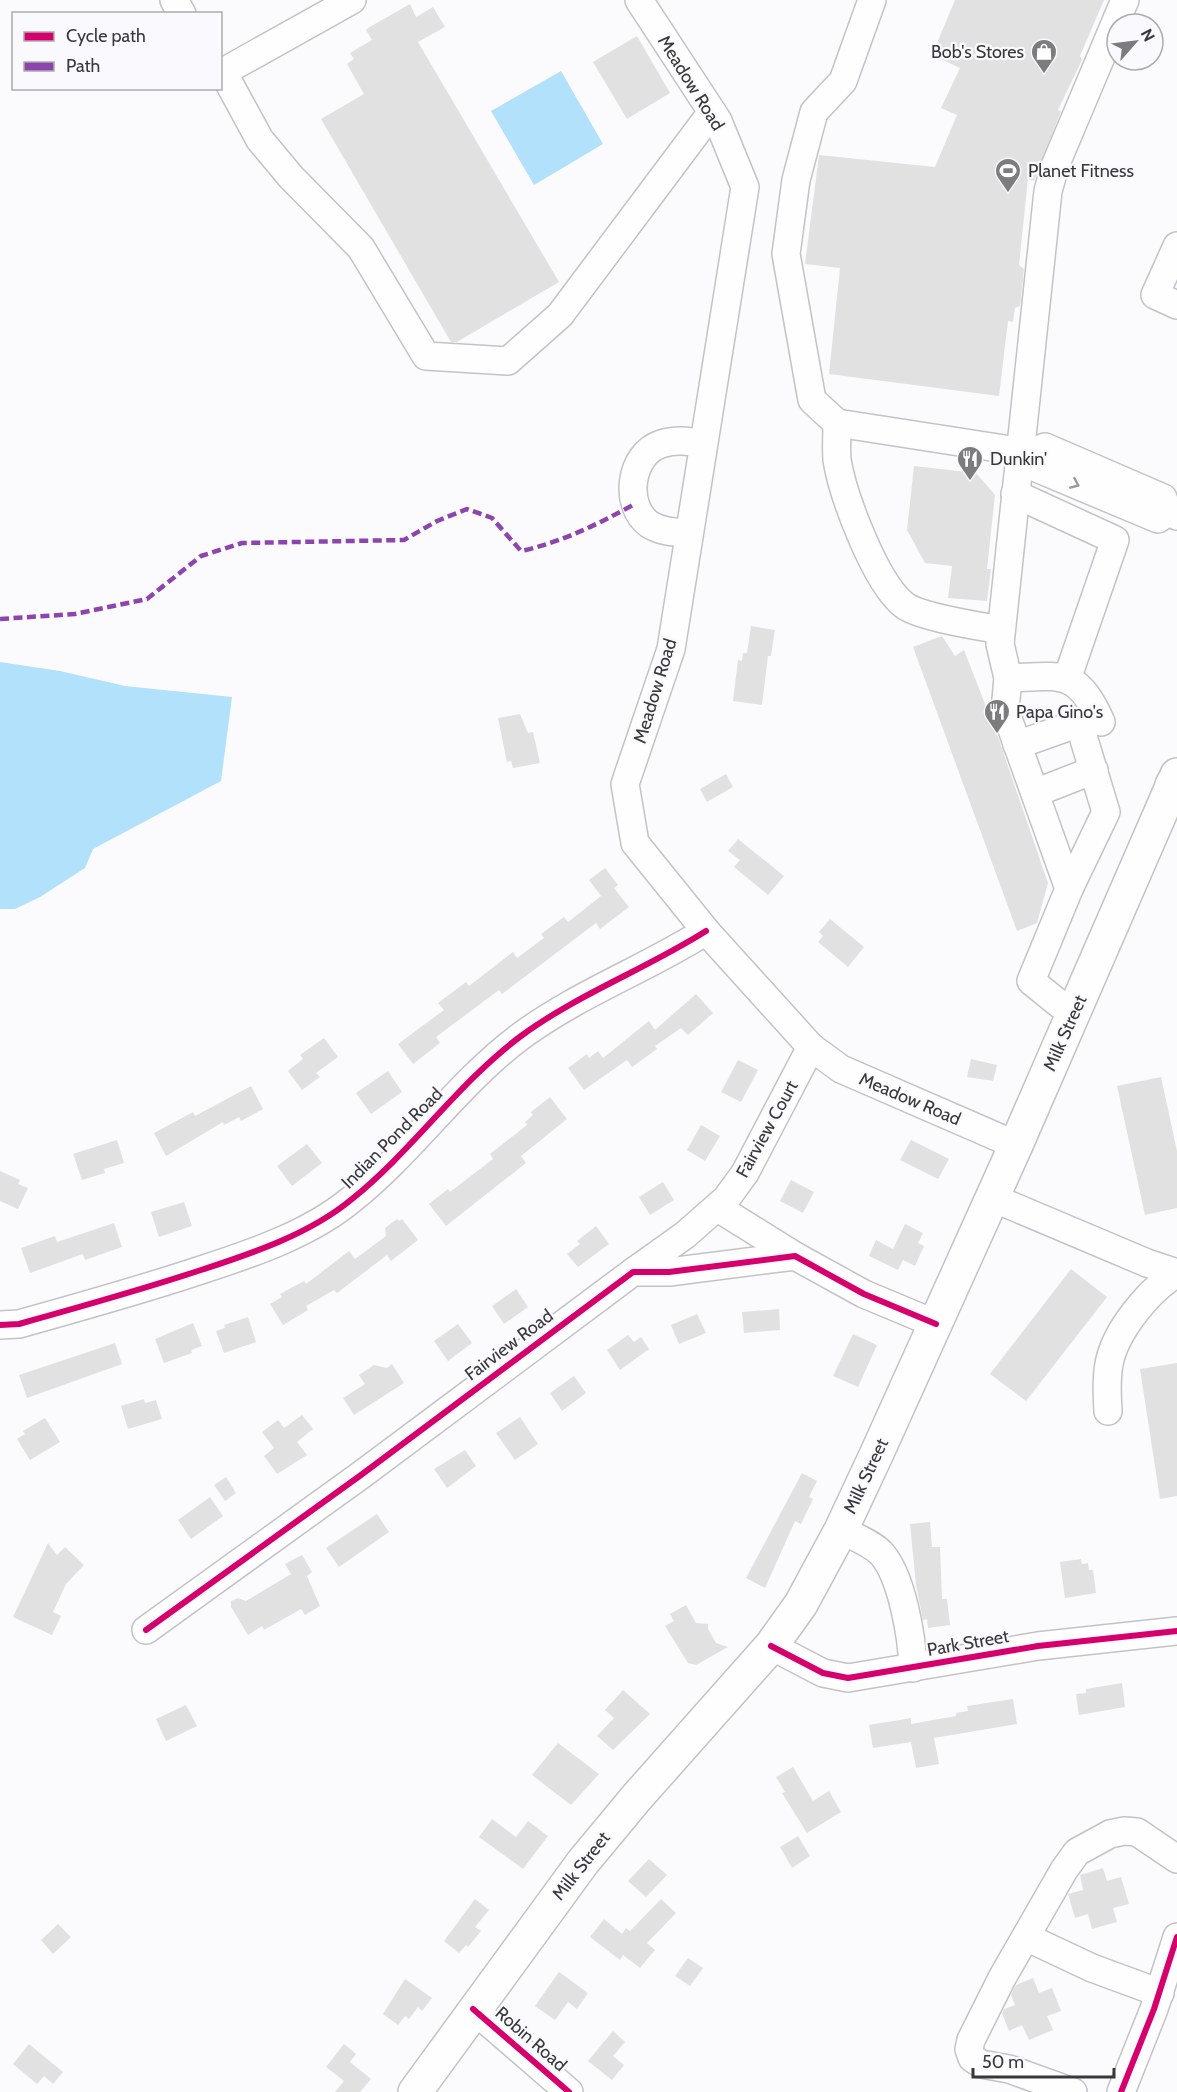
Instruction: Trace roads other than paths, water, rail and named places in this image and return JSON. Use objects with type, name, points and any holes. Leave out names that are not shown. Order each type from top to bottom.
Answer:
[{"type":"main road","name":"Milk Street","points":[[415,2092],[473,2009],[610,1829],[771,1646],[801,1604],[841,1530],[936,1324],[1175,781]]},
{"type":"street","points":[[352,0],[222,70],[260,140],[291,177],[361,248],[426,356],[508,362],[560,315],[712,112]]},
{"type":"street","name":"Meadow Road","points":[[639,0],[712,112],[745,187],[670,649],[626,784],[634,843],[706,931],[812,1047],[841,1069],[1016,1145]]},
{"type":"street","points":[[872,0],[843,81],[814,112],[796,180],[786,254],[812,400],[837,423],[1025,452],[1045,447],[1163,498],[1173,514]]},
{"type":"street","points":[[1070,889],[1005,710],[1008,678],[1000,644],[1015,494],[1025,452],[1050,183],[1055,166],[1125,0]]},
{"type":"street","points":[[1177,246],[1155,295],[1177,305]]},
{"type":"street","points":[[837,423],[837,460],[856,521],[881,578],[905,606],[945,619],[1001,630]]},
{"type":"street","points":[[689,533],[665,531],[649,524],[633,504],[633,479],[644,457],[659,444],[681,440],[702,444]]},
{"type":"street","points":[[1015,494],[1115,540],[1067,679]]},
{"type":"street","points":[[1008,678],[1061,676],[1091,698],[1101,722]]},
{"type":"street","points":[[1017,745],[1079,723],[1106,812],[1070,889],[1032,981],[1073,1015]]},
{"type":"street","points":[[1035,794],[1094,770]]},
{"type":"street","name":"Indian Pond Road","points":[[0,1325],[19,1324],[130,1294],[238,1258],[317,1222],[350,1202],[379,1176],[478,1073],[520,1036],[555,1013],[668,955],[706,931]]},
{"type":"street","name":"Fairview Court","points":[[633,1272],[718,1208],[745,1173],[812,1047]]},
{"type":"street","points":[[993,1198],[1147,1263],[1177,1273]]},
{"type":"street","points":[[718,1208],[795,1256],[864,1294],[936,1324]]},
{"type":"street","points":[[633,1272],[669,1272],[795,1256]]},
{"type":"street","name":"Fairview Road","points":[[146,1630],[361,1475],[633,1272]]},
{"type":"street","points":[[1108,1411],[1109,1363],[1116,1345],[1146,1298],[1158,1285],[1177,1273]]},
{"type":"street","points":[[841,1530],[880,1553],[889,1566],[911,1637],[913,1668]]},
{"type":"street","name":"Park Street","points":[[771,1646],[823,1673],[848,1678],[1038,1646],[1177,1631]]},
{"type":"street","points":[[1073,2092],[1009,2069],[981,2064],[972,2058],[969,2049],[971,2040],[1002,1978],[1064,1870],[1077,1852],[1110,1834],[1137,1832],[1177,1859]]},
{"type":"street","points":[[1026,1937],[1092,1968],[1160,1993]]},
{"type":"street","points":[[1121,2092],[1160,1993],[1177,1937]]},
{"type":"street","name":"Robin Road","points":[[473,2009],[569,2092]]},
{"type":"water","points":[[561,71],[603,144],[534,185],[491,111]]},
{"type":"water","points":[[0,662],[60,671],[125,686],[232,697],[221,781],[93,849],[85,868],[40,897],[15,909],[0,909]]},
{"type":"place","name":"Bob's Stores","points":[[1044,75]]},
{"type":"place","name":"Planet Fitness","points":[[1008,194]]},
{"type":"place","name":"Dunkin'","points":[[970,482]]},
{"type":"place","name":"Papa Gino's","points":[[997,735]]}]
